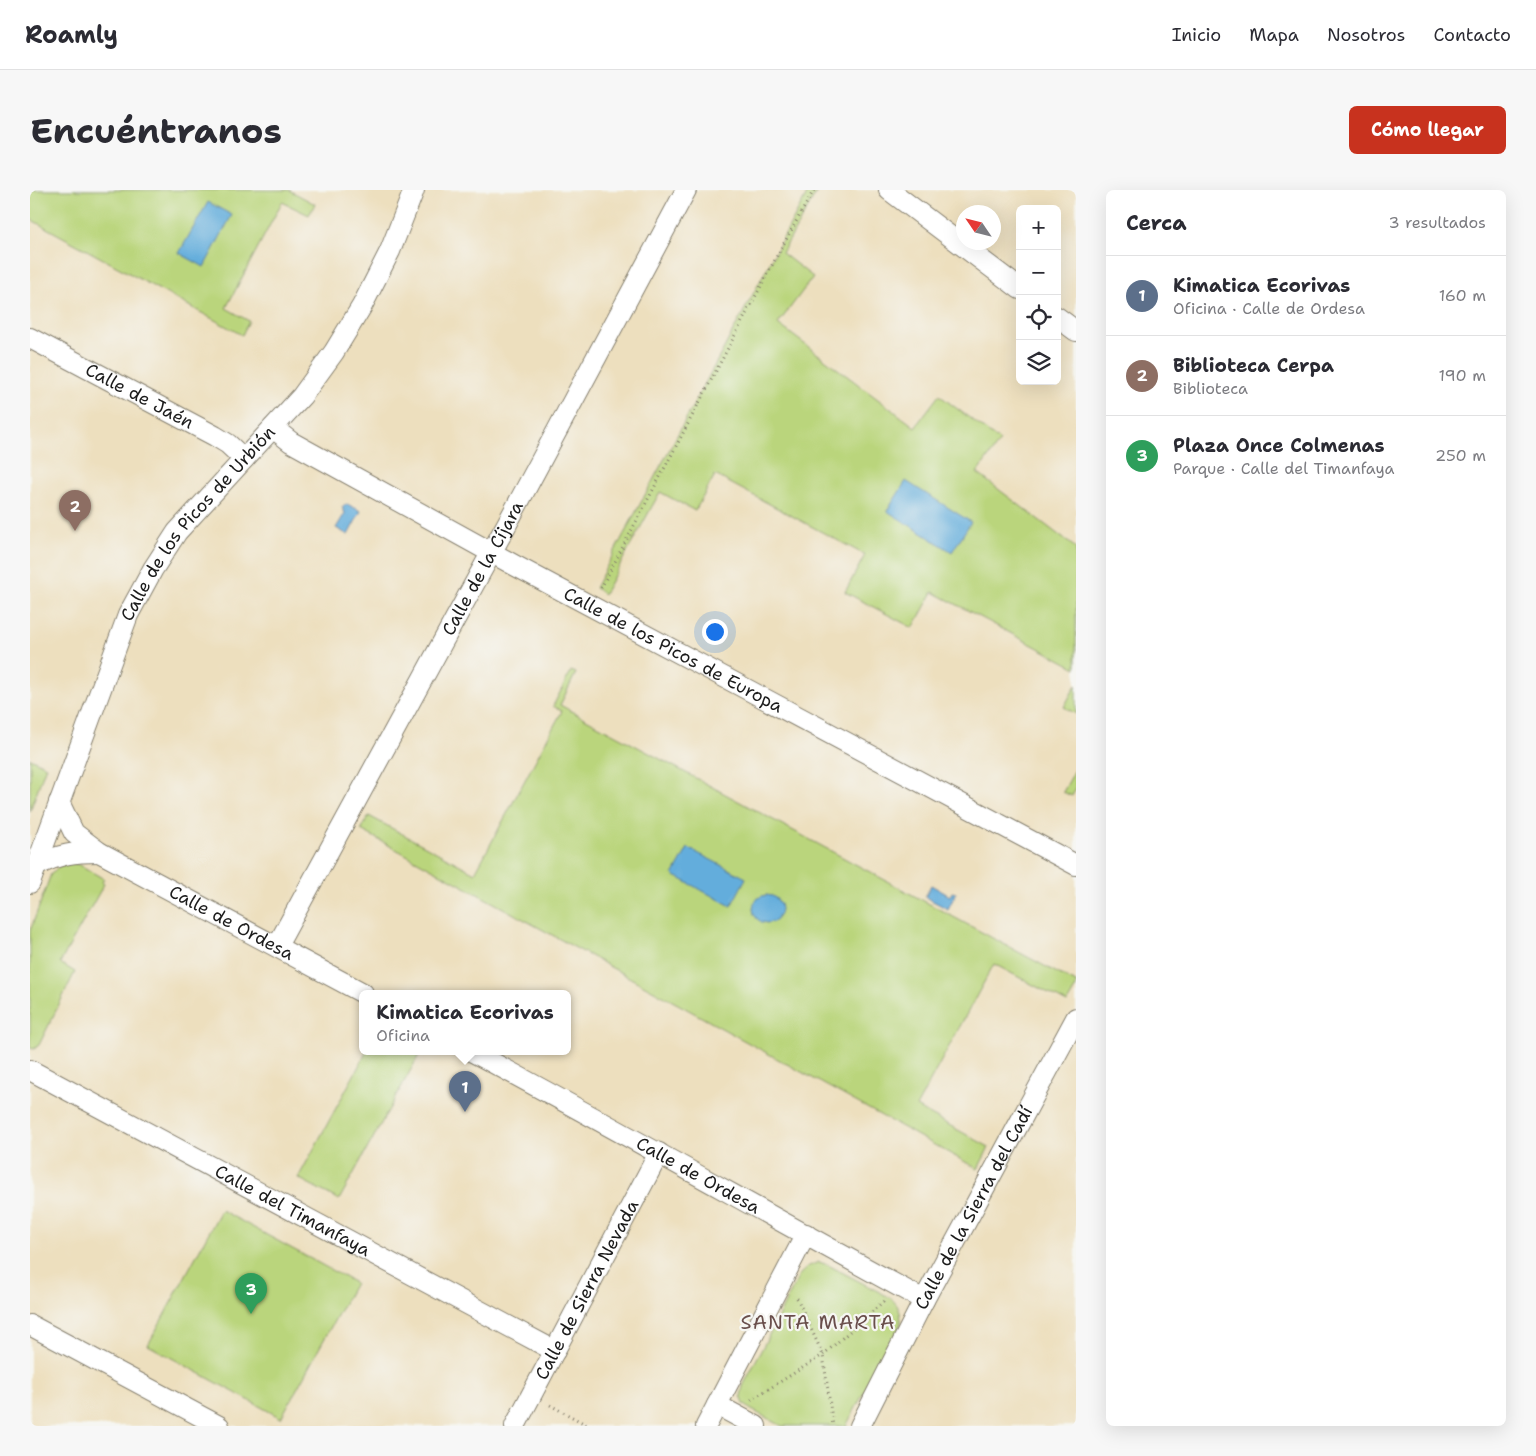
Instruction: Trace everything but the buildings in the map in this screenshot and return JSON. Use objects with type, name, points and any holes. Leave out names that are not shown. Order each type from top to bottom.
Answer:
[{"type":"street","name":"Calle de los Picos de Urbión","points":[[33,875],[128,615],[153,569],[177,532],[302,396],[334,352],[362,306],[390,251],[414,190]]},
{"type":"street","name":"Calle de la Cíjara","points":[[277,946],[686,190]]},
{"type":"street","points":[[889,190],[1016,286]]},
{"type":"street","points":[[1061,320],[1076,331]]},
{"type":"street","name":"Calle de Jaén","points":[[30,338],[215,436],[228,444],[244,459]]},
{"type":"street","name":"Calle de los Picos de Europa","points":[[272,428],[291,442],[491,552],[1076,866]]},
{"type":"street","name":"Calle de Ordesa","points":[[60,802],[74,834],[99,852],[359,991]]},
{"type":"street","name":"Calle de Ordesa","points":[[33,875],[53,858],[68,853],[99,852]]},
{"type":"street","name":"Calle de la Sierra del Cadí","points":[[860,1426],[924,1300],[1076,1018]]},
{"type":"street","name":"Calle de Ordesa","points":[[479,1055],[612,1126],[924,1300]]},
{"type":"street","name":"Calle del Timanfaya","points":[[30,1070],[555,1351]]},
{"type":"street","name":"Calle de Sierra Nevada","points":[[515,1426],[659,1153]]},
{"type":"street","points":[[706,1426],[806,1234]]},
{"type":"street","points":[[30,1325],[219,1426]]},
{"type":"street","points":[[717,1405],[756,1426]]},
{"type":"path","points":[[591,606],[779,252],[814,190]]},
{"type":"path","points":[[797,1297],[823,1355],[833,1426]]},
{"type":"path","points":[[744,1404],[823,1355],[889,1297]]},
{"type":"path","points":[[549,1405],[589,1426]]},
{"type":"green space","points":[[30,190],[289,190],[315,204],[309,215],[282,202],[226,308],[249,321],[242,335],[30,219]]},
{"type":"green space","points":[[809,190],[818,190],[782,253],[813,277],[778,324],[915,427],[939,395],[1000,441],[977,473],[1076,548],[1076,668],[933,592],[913,628],[845,592],[865,555],[715,475],[695,511],[660,492],[604,594],[595,588]]},
{"type":"green space","points":[[571,671],[576,673],[560,705],[1076,983],[1076,987],[1067,1003],[994,964],[916,1107],[989,1147],[978,1169],[361,830],[369,816],[475,873],[562,711],[553,706]]},
{"type":"green space","points":[[1076,685],[1076,714],[1064,707]]},
{"type":"green space","points":[[30,758],[46,766],[30,811]]},
{"type":"green space","points":[[1076,768],[1076,788],[1072,796],[1063,792]]},
{"type":"green space","points":[[72,863],[80,865],[104,879],[102,882],[104,884],[60,963],[75,972],[39,1045],[34,1049],[30,1048],[30,931],[51,874],[59,866]]},
{"type":"green space","points":[[365,1055],[419,1055],[339,1200],[298,1178]]},
{"type":"green space","points":[[221,1210],[355,1283],[281,1418],[148,1345]]},
{"type":"green space","points":[[819,1262],[889,1297],[899,1309],[901,1324],[846,1426],[782,1426],[744,1404],[741,1396],[743,1386],[800,1274],[809,1266]]},
{"type":"water","points":[[208,202],[232,215],[204,267],[179,253]]},
{"type":"water","points":[[906,481],[971,522],[952,552],[887,511]]},
{"type":"water","points":[[347,504],[361,511],[348,535],[336,528],[345,513],[342,507]]},
{"type":"water","points":[[688,848],[746,878],[731,906],[673,875]]},
{"type":"water","points":[[931,885],[950,896],[952,892],[956,893],[948,909],[925,897]]},
{"type":"water","points":[[767,895],[777,899],[781,909],[777,919],[767,923],[757,919],[753,909],[757,899]]},
{"type":"place","name":"Biblioteca Cerpa","points":[[75,531]]},
{"type":"place","name":"Kimatica Ecorivas","points":[[465,1112]]},
{"type":"place","name":"Plaza Once Colmenas","points":[[251,1314]]},
{"type":"district","name":"SANTA MARTA","points":[[818,1322]]}]
